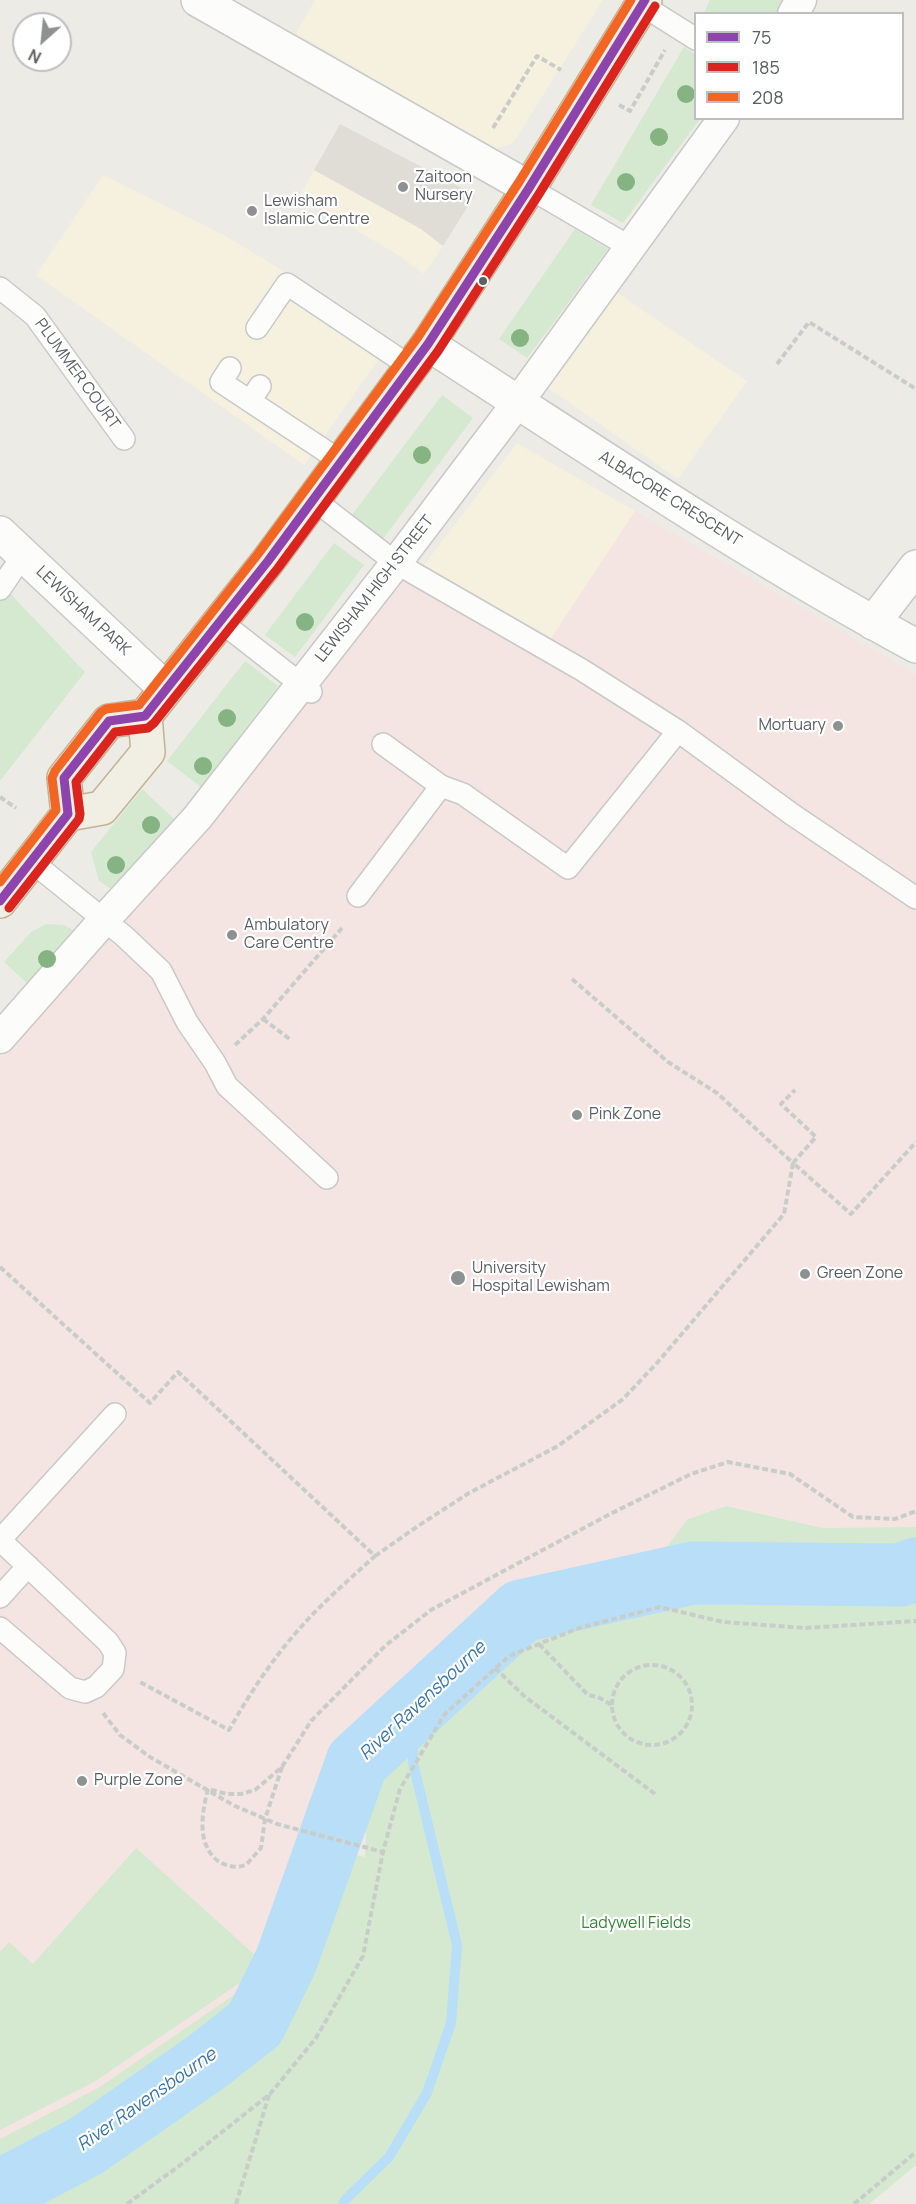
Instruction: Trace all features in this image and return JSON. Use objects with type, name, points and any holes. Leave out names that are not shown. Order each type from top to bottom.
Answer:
[{"type":"highway","points":[[0,901],[68,814],[102,808],[148,752],[145,716],[314,499],[420,356],[529,188],[644,2]]},
{"type":"highway","points":[[68,814],[64,778],[109,721],[145,716]]},
{"type":"street","points":[[198,0],[529,188]]},
{"type":"street","name":"LEWISHAM HIGH STREET","points":[[0,1038],[197,818],[306,688],[396,563],[518,402],[723,120]]},
{"type":"street","name":"ALBACORE CRESCENT","points":[[420,356],[518,402],[669,501],[873,623],[916,646]]},
{"type":"street","name":"LEWISHAM PARK","points":[[12,544],[166,689]]},
{"type":"street","points":[[873,623],[916,567]]},
{"type":"lane","points":[[644,2],[694,38]]},
{"type":"lane","points":[[529,188],[630,247]]},
{"type":"lane","points":[[257,328],[287,284],[420,356]]},
{"type":"lane","name":"PLUMMER COURT","points":[[0,288],[35,316],[124,439]]},
{"type":"lane","points":[[230,368],[221,382],[255,394],[292,419],[342,462]]},
{"type":"lane","points":[[314,499],[396,563],[582,670],[678,730],[793,815],[916,898]]},
{"type":"lane","points":[[0,589],[12,544]]},
{"type":"lane","points":[[220,621],[306,688]]},
{"type":"lane","points":[[383,744],[441,786],[463,794],[568,868],[678,730]]},
{"type":"lane","points":[[358,896],[441,786]]},
{"type":"lane","points":[[32,861],[104,920],[161,971],[187,1022],[215,1063],[227,1086],[327,1178]]},
{"type":"lane","points":[[0,1628],[70,1688],[85,1692],[96,1687],[113,1669],[114,1653],[108,1642],[0,1540],[115,1414]]},
{"type":"lane","points":[[0,1597],[28,1566]]},
{"type":"path","points":[[619,105],[630,111],[668,46]]},
{"type":"path","points":[[489,134],[537,56],[557,68]]},
{"type":"path","points":[[777,364],[808,322],[916,389]]},
{"type":"path","points":[[0,797],[16,808]]},
{"type":"path","points":[[215,1063],[263,1019],[342,928]]},
{"type":"path","points":[[572,980],[668,1062],[717,1093],[851,1214],[916,1142]]},
{"type":"path","points":[[263,1019],[291,1040]]},
{"type":"path","points":[[150,1688],[229,1730],[250,1693],[301,1627],[330,1596],[375,1556],[469,1493],[558,1446],[623,1399],[657,1364],[784,1214],[793,1163],[816,1137],[781,1104],[795,1090]]},
{"type":"path","points":[[0,1267],[150,1403],[178,1372],[375,1556]]},
{"type":"path","points":[[208,1789],[204,1804],[203,1838],[210,1853],[221,1863],[239,1867],[251,1861],[261,1848],[265,1818],[282,1767],[311,1721],[385,1646],[431,1610],[610,1514],[691,1474],[728,1462],[790,1474],[853,1516],[895,1519],[916,1511]]},
{"type":"path","points":[[127,2204],[270,2094],[316,2038],[363,1956],[383,1852],[400,1789],[444,1715],[509,1656],[579,1628],[660,1607],[723,1622],[805,1628],[916,1621]]},
{"type":"path","points":[[539,1644],[588,1695],[598,1697],[612,1705]]},
{"type":"path","points":[[654,1665],[667,1668],[679,1675],[688,1686],[692,1698],[689,1724],[670,1742],[658,1746],[632,1741],[615,1722],[612,1705],[618,1682],[627,1673],[640,1666],[654,1665]]},
{"type":"path","points":[[495,1668],[524,1696],[655,1794]]},
{"type":"path","points":[[85,1692],[120,1735],[150,1757],[236,1806],[277,1824],[383,1852]]},
{"type":"path","points":[[208,1789],[227,1794],[241,1794],[255,1790],[282,1767]]},
{"type":"path","points":[[237,2204],[270,2094]]},
{"type":"path","points":[[854,2204],[916,2152]]},
{"type":"shaded area","points":[[315,0],[603,0],[513,143],[495,149],[296,33]]},
{"type":"shaded area","name":"Zaitoon Nursery","points":[[340,124],[475,195],[443,246],[421,229],[314,170]]},
{"type":"shaded area","points":[[314,170],[421,229],[443,246],[424,274],[401,257],[300,196]]},
{"type":"shaded area","points":[[103,175],[224,235],[361,318],[392,341],[304,465],[36,275]]},
{"type":"shaded area","points":[[616,292],[747,381],[678,479],[547,387]]},
{"type":"shaded area","points":[[517,443],[635,511],[552,639],[424,565]]},
{"type":"shaded area","name":"University Hospital Lewisham","points":[[635,511],[916,674],[916,1528],[824,1528],[726,1505],[688,1519],[667,1550],[527,1592],[345,1750],[250,1986],[99,2087],[0,2149],[0,1051],[400,574],[540,655]]},
{"type":"green space","points":[[710,0],[785,0],[777,12],[704,12]]},
{"type":"green space","points":[[684,47],[694,53],[694,120],[699,120],[623,223],[591,205]]},
{"type":"green space","points":[[575,229],[608,249],[527,358],[499,339]]},
{"type":"green space","points":[[442,395],[473,418],[383,539],[352,515]]},
{"type":"green space","points":[[334,543],[364,565],[295,657],[265,635]]},
{"type":"green space","points":[[0,583],[85,672],[0,781]]},
{"type":"green space","points":[[245,661],[278,686],[201,787],[167,761]]},
{"type":"green space","points":[[142,789],[174,819],[111,889],[99,881],[91,852]]},
{"type":"green space","points":[[46,924],[64,925],[78,933],[31,987],[4,962],[31,932]]},
{"type":"green space","name":"Ladywell Fields","points":[[726,1506],[823,1528],[916,1527],[916,2165],[869,2204],[0,2204],[0,2139],[98,2088],[250,1984],[311,1845],[365,1857],[366,1833],[344,1818],[335,1806],[335,1790],[344,1750],[523,1594],[666,1548],[688,1519]]},
{"type":"green space","points":[[136,1848],[256,1956],[244,1980],[94,2082],[0,2130],[0,1952],[9,1942],[33,1964]]},
{"type":"waterway","name":"River Ravensbourne","points":[[0,2191],[86,2146],[205,2063],[255,2024],[286,1961],[357,1762],[521,1611],[693,1573],[901,1575],[916,1569]]},
{"type":"waterway","points":[[343,2204],[389,2157],[427,2093],[451,2023],[457,1945],[413,1763],[413,1711]]},
{"type":"transit line","name":"208","points":[[0,882],[56,810],[52,778],[55,771],[101,712],[106,709],[139,705],[258,554],[418,337],[519,182],[631,0]]},
{"type":"transit line","name":"75","points":[[0,901],[68,814],[64,778],[109,721],[145,716],[268,561],[428,344],[529,188],[645,0]]},
{"type":"transit line","name":"185","points":[[9,908],[79,819],[76,782],[115,732],[148,728],[154,723],[278,568],[438,351],[539,194],[655,6]]},
{"type":"place","name":"Zaitoon Nursery","points":[[403,187]]},
{"type":"place","name":"Lewisham Islamic Centre","points":[[252,211]]},
{"type":"place","name":"Mortuary","points":[[838,726]]},
{"type":"place","name":"Ambulatory Care Centre","points":[[232,935]]},
{"type":"place","name":"Pink Zone","points":[[577,1115]]},
{"type":"place","name":"Green Zone","points":[[805,1274]]},
{"type":"place","name":"University Hospital Lewisham","points":[[458,1278]]},
{"type":"place","name":"Purple Zone","points":[[82,1781]]}]
